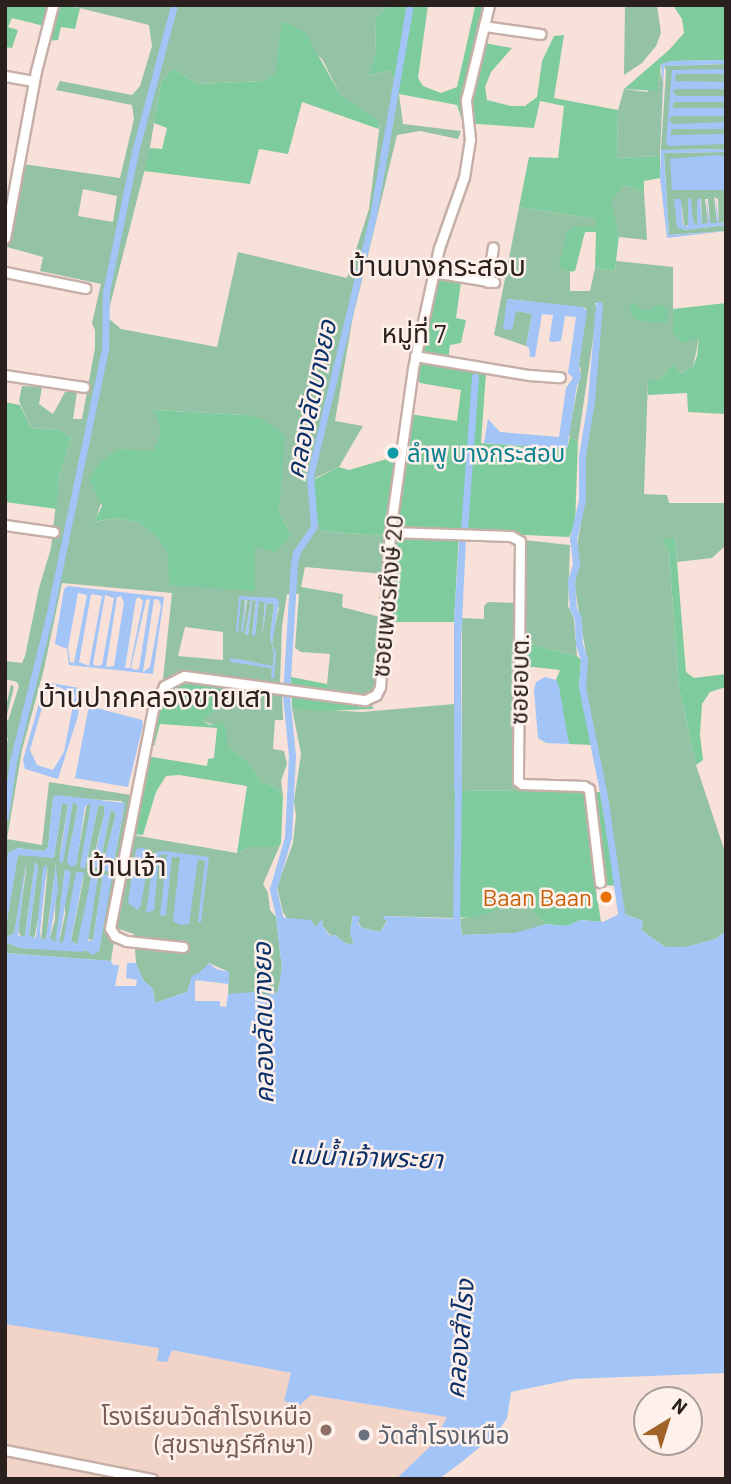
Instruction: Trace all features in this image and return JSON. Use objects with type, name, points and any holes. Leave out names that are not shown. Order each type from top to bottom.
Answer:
[{"type":"street","points":[[5,238],[34,81],[53,5]]},
{"type":"street","name":"ซอยเพชรหึงษ์ 20","points":[[183,947],[126,941],[115,936],[110,928],[134,798],[157,696],[164,686],[184,676],[365,700],[376,695],[380,687],[390,532],[415,356],[433,272],[464,177],[470,133],[466,100],[489,5]]},
{"type":"street","points":[[484,26],[540,34]]},
{"type":"street","points":[[5,76],[34,81]]},
{"type":"street","points":[[433,272],[491,282],[493,247]]},
{"type":"street","points":[[5,272],[85,288]]},
{"type":"street","points":[[415,356],[514,373],[560,377]]},
{"type":"street","points":[[5,374],[84,387]]},
{"type":"street","points":[[5,525],[54,532]]},
{"type":"street","name":"ซอยอบต.","points":[[390,532],[510,536],[520,541],[518,781],[522,784],[584,786],[589,789],[600,882]]},
{"type":"street","points":[[5,1450],[152,1479]]},
{"type":"shaded area","points":[[5,1323],[172,1350],[291,1373],[310,1395],[448,1417],[434,1443],[396,1479],[5,1479]]},
{"type":"green space","points":[[6,5],[50,5],[44,26],[12,18],[8,27],[18,30],[12,48],[5,47]]},
{"type":"green space","points":[[56,5],[80,8],[75,29],[61,27],[58,40],[47,41]]},
{"type":"green space","points":[[392,5],[380,12],[375,21],[376,52],[370,76],[390,70],[399,94],[403,124],[461,131],[458,139],[420,131],[397,135],[352,321],[335,421],[363,426],[339,467],[315,478],[322,531],[386,536],[384,574],[305,567],[301,587],[343,594],[342,607],[380,617],[378,688],[370,696],[330,689],[327,684],[330,654],[301,652],[295,648],[299,594],[287,594],[282,626],[280,685],[182,673],[163,680],[172,593],[62,583],[44,669],[22,750],[7,839],[42,845],[49,782],[131,795],[127,834],[237,853],[251,847],[274,847],[281,843],[263,884],[268,893],[270,910],[276,917],[282,968],[278,992],[270,995],[228,994],[229,972],[209,963],[187,992],[155,1003],[153,989],[143,980],[136,963],[134,934],[116,928],[111,961],[5,953],[5,942],[20,948],[99,951],[111,877],[103,875],[93,940],[86,939],[98,877],[92,874],[78,945],[71,941],[84,876],[63,943],[59,942],[65,915],[65,869],[56,943],[51,942],[50,937],[55,920],[56,864],[46,939],[41,940],[48,866],[34,940],[29,936],[38,867],[35,862],[25,936],[21,937],[18,931],[27,862],[14,933],[9,936],[5,934],[16,860],[19,854],[54,858],[62,803],[66,802],[68,805],[59,858],[73,802],[78,806],[67,862],[76,865],[87,803],[92,804],[92,809],[85,869],[98,806],[101,805],[104,806],[104,815],[92,865],[99,868],[111,809],[116,814],[104,861],[112,871],[124,809],[122,801],[53,797],[48,847],[44,851],[17,848],[5,870],[5,748],[8,739],[5,733],[5,711],[11,684],[14,687],[6,719],[8,721],[19,686],[17,682],[5,679],[5,661],[22,663],[25,656],[39,588],[51,548],[59,477],[71,437],[59,430],[31,428],[19,401],[22,386],[42,387],[39,404],[53,414],[65,392],[77,392],[73,419],[82,419],[95,348],[95,330],[92,323],[101,284],[40,271],[43,257],[7,247],[23,164],[120,178],[134,119],[132,105],[56,90],[60,81],[132,95],[140,86],[152,46],[149,25],[75,7]],"holes":[[[283,21],[322,59],[340,94],[380,123],[369,209],[347,278],[238,252],[217,347],[121,329],[107,317],[149,153],[161,83],[173,68],[197,84],[263,81],[275,74]],[[83,189],[117,196],[113,222],[78,216]],[[155,410],[248,415],[280,486],[279,512],[291,536],[255,547],[254,563],[168,555],[159,538],[140,523],[117,518],[95,522],[118,449],[153,452],[161,432]],[[241,598],[273,600],[279,608],[273,634],[272,645],[276,653],[271,678],[272,668],[230,661],[238,659],[273,667],[274,654],[270,637],[274,604],[267,603],[262,636],[265,602],[259,600],[255,635],[252,635],[256,601],[252,600],[248,635],[245,634],[251,600],[247,600],[243,631],[245,599]],[[185,627],[223,632],[223,660],[178,656]]]},
{"type":"green space","points":[[392,5],[428,5],[418,78],[423,86],[441,93],[457,87],[475,7],[473,5],[488,5],[484,43],[512,48],[491,72],[485,87],[487,100],[511,106],[525,106],[537,97],[542,61],[554,36],[564,35],[554,98],[618,110],[617,158],[660,156],[660,178],[644,181],[644,192],[624,185],[613,198],[612,205],[619,235],[615,271],[595,268],[596,232],[585,232],[575,271],[567,272],[559,265],[567,232],[572,227],[596,227],[596,219],[519,207],[529,157],[558,158],[564,106],[540,101],[534,128],[463,123],[457,105],[399,94],[390,70],[369,76],[376,52],[375,21],[380,12]]},
{"type":"green space","points":[[625,5],[657,5],[661,33],[656,46],[642,63],[624,75]]},
{"type":"green space","points":[[673,5],[726,5],[726,60],[672,61],[661,64],[657,91],[624,89],[669,50],[684,33],[682,19]]},
{"type":"green space","points":[[282,21],[305,32],[340,94],[380,122],[379,129],[302,102],[288,154],[259,149],[250,184],[144,171],[150,148],[162,149],[167,128],[154,123],[161,83],[173,68],[197,84],[263,81],[275,73]]},
{"type":"green space","points":[[726,64],[726,149],[661,150],[666,71],[664,66]]},
{"type":"green space","points":[[660,68],[663,83],[660,156],[617,158],[618,110],[624,89],[647,92],[659,81]]},
{"type":"green space","points":[[726,152],[726,222],[719,223],[718,199],[714,197],[717,223],[710,224],[708,199],[705,199],[708,223],[702,225],[701,199],[697,200],[699,225],[694,225],[688,198],[690,225],[684,226],[682,207],[674,199],[684,230],[726,225],[726,231],[669,235],[664,153]]},
{"type":"green space","points":[[624,185],[644,192],[647,240],[619,237],[611,205],[613,197]]},
{"type":"green space","points":[[519,207],[596,219],[596,227],[573,227],[566,272],[570,272],[570,291],[590,291],[595,268],[615,271],[616,261],[673,267],[673,332],[699,338],[693,367],[681,373],[674,364],[658,381],[648,381],[644,494],[667,495],[669,503],[726,503],[726,545],[712,558],[677,562],[675,538],[662,538],[669,553],[679,688],[696,765],[726,855],[726,931],[716,939],[686,947],[665,947],[641,930],[643,921],[624,914],[609,808],[585,687],[587,660],[575,588],[577,546],[585,498],[585,450],[593,404],[601,303],[595,303],[597,312],[578,441],[570,437],[569,433],[581,370],[579,365],[586,308],[507,299],[516,311],[532,314],[526,346],[494,335]]},
{"type":"green space","points":[[436,276],[461,282],[456,318],[466,320],[461,343],[450,345],[448,363],[486,373],[481,443],[567,449],[570,437],[578,441],[575,525],[569,537],[459,532],[454,622],[387,622],[386,536],[322,531],[317,522],[312,483],[339,467],[349,470],[397,456],[409,414],[457,421],[461,390],[420,383],[415,377]]},
{"type":"green space","points":[[635,303],[644,311],[661,304],[668,310],[669,316],[665,323],[640,321],[632,316],[629,307]]},
{"type":"green space","points":[[726,303],[726,414],[688,412],[687,393],[648,395],[648,380],[658,381],[674,364],[681,373],[693,367],[697,356],[699,338],[682,343],[673,332],[673,309]]},
{"type":"green space","points":[[5,402],[20,405],[31,428],[59,430],[71,437],[59,477],[57,509],[5,502]]},
{"type":"green space","points":[[154,410],[248,415],[266,421],[285,436],[279,512],[291,536],[275,552],[255,547],[255,591],[169,585],[168,555],[158,538],[140,523],[117,518],[94,522],[102,506],[89,479],[100,462],[118,449],[153,451],[161,432]]},
{"type":"green space","points":[[662,538],[675,538],[686,672],[694,678],[726,674],[726,687],[710,692],[702,704],[700,735],[703,760],[696,765],[679,688],[669,553]]},
{"type":"green space","points":[[524,540],[570,545],[568,606],[574,619],[577,656],[523,642]]},
{"type":"green space","points":[[488,602],[514,603],[518,791],[462,790],[462,618],[484,619],[484,606]]},
{"type":"green space","points":[[523,642],[577,656],[581,660],[579,686],[592,745],[569,744],[556,680],[560,670],[524,666]]},
{"type":"green space","points":[[291,677],[327,684],[330,689],[370,696],[373,709],[323,711],[292,708]]},
{"type":"green space","points":[[177,681],[216,684],[215,711],[201,720],[210,725],[221,722],[227,730],[227,745],[249,763],[261,781],[277,788],[283,796],[281,843],[274,847],[251,847],[237,853],[247,786],[179,775],[166,776],[156,792],[143,835],[127,834],[146,756],[207,766],[208,759],[214,758],[217,728],[160,724],[154,746],[150,746],[154,711],[161,711],[162,692]]},
{"type":"green space","points":[[216,684],[282,693],[283,720],[275,720],[273,749],[284,751],[287,764],[281,781],[283,796],[277,788],[261,781],[249,763],[227,745],[227,730],[200,720],[215,711]]},
{"type":"green space","points":[[454,704],[454,918],[384,916],[387,921],[380,932],[362,928],[353,915],[350,932],[354,945],[345,943],[335,935],[331,936],[322,925],[323,920],[315,927],[311,920],[288,920],[283,912],[277,887],[293,843],[296,816],[294,801],[301,754],[292,708],[362,712]]},
{"type":"green space","points":[[454,790],[600,792],[616,886],[595,884],[601,922],[581,920],[567,926],[546,924],[529,908],[497,910],[475,917],[454,918]]},
{"type":"green space","points":[[529,908],[546,924],[533,931],[462,935],[460,919],[497,910]]},
{"type":"water","points":[[726,60],[726,64],[664,66],[661,150],[726,149],[726,152],[664,153],[669,235],[726,231],[667,238],[660,178],[663,83],[661,64],[672,61]]},
{"type":"water","points":[[726,69],[726,74],[676,74],[675,81],[726,82],[726,89],[675,89],[673,92],[677,96],[726,96],[726,102],[674,102],[672,108],[726,108],[726,116],[672,116],[669,120],[673,124],[726,122],[726,132],[725,129],[672,129],[670,135],[726,134],[726,144],[668,146],[666,142],[672,70]]},
{"type":"water","points":[[718,155],[724,157],[726,190],[672,190],[670,159]]},
{"type":"water","points":[[715,195],[719,223],[726,225],[684,230],[677,227],[674,199],[681,199],[683,225],[688,227],[688,198],[691,199],[693,221],[697,226],[697,200],[700,197],[702,224],[708,223],[706,197],[710,223],[717,223]]},
{"type":"water","points":[[507,299],[583,307],[587,311],[579,365],[581,378],[577,385],[567,449],[484,443],[488,419],[500,432],[559,437],[566,388],[573,378],[568,373],[576,317],[565,316],[561,341],[552,342],[549,341],[553,315],[542,314],[535,357],[530,357],[529,348],[526,346],[532,314],[516,311],[512,330],[503,329]]},
{"type":"water","points":[[466,539],[461,644],[462,790],[454,790],[454,621],[459,540]]},
{"type":"water","points":[[68,586],[164,597],[153,674],[69,665],[67,649],[55,644],[64,589]],"holes":[[[78,593],[87,595],[74,663],[70,662],[68,648]],[[91,594],[102,596],[89,666],[79,662]],[[105,595],[114,598],[102,665],[93,664]],[[121,596],[124,602],[114,666],[106,667],[117,597]],[[139,597],[143,601],[130,668],[125,668],[136,599]],[[150,599],[139,669],[131,668],[146,600]],[[154,599],[159,600],[161,606],[150,667],[143,672]]]},
{"type":"water","points":[[239,596],[277,598],[279,602],[272,644],[276,653],[274,678],[271,679],[272,668],[230,662],[230,659],[238,659],[273,666],[274,654],[270,637],[274,604],[267,603],[262,636],[265,602],[259,601],[255,636],[252,635],[256,601],[252,600],[248,635],[245,635],[251,600],[246,600],[243,632],[245,600],[241,599],[236,632]]},
{"type":"water","points":[[545,677],[556,680],[559,687],[569,744],[546,743],[538,738],[534,690],[536,682]]},
{"type":"water","points":[[45,682],[79,688],[78,716],[58,779],[25,769],[23,760]],"holes":[[[48,687],[59,687],[75,695],[64,752],[53,770],[37,765],[30,750]]]},
{"type":"water","points":[[89,706],[142,720],[128,787],[75,778]]},
{"type":"water","points":[[57,795],[125,803],[112,871],[105,871],[104,861],[116,814],[111,809],[99,868],[92,869],[104,815],[104,806],[98,806],[85,869],[80,867],[91,804],[85,806],[76,865],[71,867],[67,862],[78,806],[73,802],[62,863],[59,862],[68,805],[62,803],[54,858],[18,855],[5,934],[5,870],[8,853],[17,848],[44,851],[48,847],[53,797]]},
{"type":"water","points":[[136,849],[147,850],[148,864],[141,905],[137,910],[128,903]]},
{"type":"water","points":[[157,852],[209,857],[201,922],[198,922],[205,861],[198,859],[189,924],[180,925],[173,921],[180,857],[172,857],[166,915],[160,916],[167,854],[159,855],[154,910],[146,913],[154,856]]},
{"type":"water","points":[[26,861],[18,936],[25,936],[35,862],[38,867],[29,936],[36,938],[43,868],[47,864],[40,932],[41,940],[46,939],[56,864],[58,888],[50,937],[55,943],[65,869],[71,872],[59,941],[63,943],[76,872],[84,872],[71,940],[77,945],[92,874],[98,876],[88,941],[93,940],[103,875],[112,877],[99,951],[93,955],[85,950],[20,948],[5,942],[5,934],[9,936],[14,933]]},
{"type":"water","points":[[621,913],[643,921],[641,930],[665,947],[686,947],[716,939],[726,931],[726,1373],[573,1379],[511,1392],[507,1418],[497,1433],[463,1461],[439,1479],[396,1479],[434,1443],[447,1417],[311,1395],[300,1405],[284,1401],[291,1373],[172,1350],[167,1362],[157,1361],[159,1348],[5,1324],[5,953],[111,961],[113,965],[119,965],[115,986],[136,986],[137,980],[126,978],[127,963],[136,963],[143,980],[153,989],[155,1003],[187,992],[192,976],[209,963],[216,969],[229,972],[229,984],[195,980],[195,1001],[220,1001],[220,1006],[226,1007],[228,994],[254,992],[270,995],[278,992],[282,968],[276,917],[311,920],[315,927],[323,919],[322,925],[330,936],[335,935],[345,943],[354,945],[350,933],[353,915],[360,917],[358,924],[362,928],[380,932],[387,922],[382,916],[460,919],[462,935],[515,933],[546,924],[567,926],[581,920],[603,922]]},
{"type":"waterway","points":[[5,817],[13,761],[49,617],[105,349],[106,292],[135,152],[174,5]]},
{"type":"waterway","name":"คลองลัดบางยอ","points":[[281,924],[273,889],[288,837],[292,756],[286,695],[294,564],[296,553],[314,526],[310,476],[373,216],[410,5]]},
{"type":"waterway","points":[[599,305],[591,401],[582,456],[582,500],[573,538],[576,564],[571,581],[573,608],[578,619],[579,644],[584,659],[582,687],[604,796],[621,913]]},
{"type":"waterway","points":[[464,530],[475,376]]},
{"type":"waterway","points":[[456,928],[458,783]]},
{"type":"place","name":"ลำพู บางกระสอบ","points":[[393,453]]},
{"type":"place","name":"Baan Baan","points":[[606,897]]},
{"type":"place","name":"โรงเรียนวัดสำโรงเหนือ (สุขราษฎร์ศึกษา)","points":[[326,1430]]},
{"type":"place","name":"วัดสำโรงเหนือ","points":[[364,1435]]},
{"type":"district","name":"บ้านบางกระสอบ","points":[[437,265]]},
{"type":"district","name":"หมู่ที่ 7","points":[[414,333]]},
{"type":"district","name":"บ้านปากคลองขายเสา","points":[[155,696]]},
{"type":"district","name":"บ้านเจ้า","points":[[127,865]]},
{"type":"water label","name":"แม่น้ำเจ้าพระยา","points":[[366,1156]]},
{"type":"water label","name":"คลองสำโรง","points":[[459,1339]]}]
